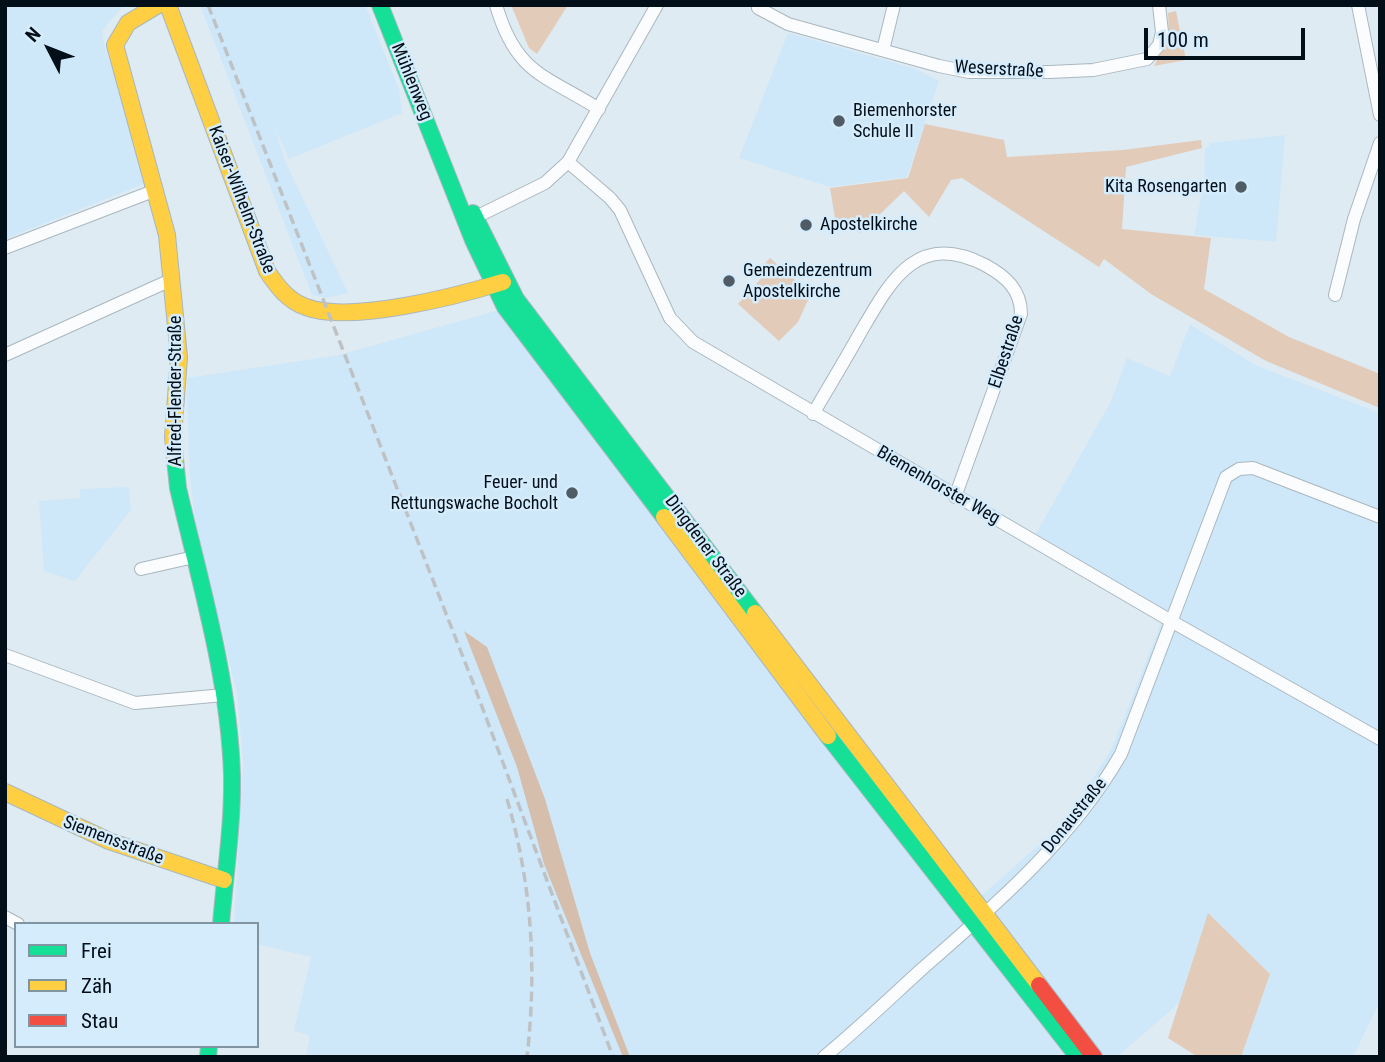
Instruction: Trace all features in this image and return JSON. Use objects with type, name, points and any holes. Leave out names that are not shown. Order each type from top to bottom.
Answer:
[{"type":"main road","name":"Alfred-Flender-Straße","points":[[158,5],[128,23],[116,45],[156,190],[173,279],[179,357],[173,437],[175,463],[224,695],[232,777],[220,922]]},
{"type":"main road","name":"Kaiser-Wilhelm-Straße","points":[[168,5],[267,271],[285,295],[300,305],[328,312],[456,296],[500,283]]},
{"type":"main road","name":"Mühlenweg","points":[[380,5],[442,158],[500,283]]},
{"type":"main road","name":"Mühlenweg","points":[[442,158],[476,217],[500,283]]},
{"type":"main road","name":"Dingdener Straße","points":[[500,283],[505,307],[837,749],[1094,1057]]},
{"type":"main road","name":"Dingdener Straße","points":[[500,283],[516,299],[906,813],[1078,1057]]},
{"type":"main road","name":"Dingdener Straße","points":[[837,749],[847,746],[854,750],[906,813]]},
{"type":"main road","name":"Siemensstraße","points":[[5,792],[85,831],[225,880]]},
{"type":"street","points":[[496,5],[507,37],[520,59],[546,79],[600,109]]},
{"type":"street","points":[[476,217],[545,183],[568,162],[657,5]]},
{"type":"street","points":[[883,50],[894,5]]},
{"type":"street","name":"Weserstraße","points":[[758,8],[788,24],[969,72],[1050,72],[1135,64],[1147,59],[1159,45],[1162,32],[1159,5]]},
{"type":"street","points":[[1358,5],[1380,115]]},
{"type":"street","points":[[1335,295],[1349,236],[1380,144]]},
{"type":"street","name":"Biemenhorster Weg","points":[[568,162],[620,210],[631,229],[652,285],[670,318],[682,333],[706,351],[1171,621],[1379,737]]},
{"type":"street","points":[[5,248],[156,190]]},
{"type":"street","name":"Elbestraße","points":[[813,414],[887,288],[908,265],[929,255],[950,254],[993,270],[1014,288],[1021,314],[956,497]]},
{"type":"street","points":[[5,355],[173,279]]},
{"type":"street","name":"Donaustraße","points":[[824,1057],[979,920],[1068,831],[1097,795],[1121,754],[1226,477],[1239,470],[1252,468],[1380,517]]},
{"type":"street","points":[[141,569],[194,557]]},
{"type":"street","points":[[5,655],[135,703],[224,695]]},
{"type":"shaded area","points":[[5,5],[124,5],[102,31],[149,182],[5,239]]},
{"type":"shaded area","points":[[200,5],[365,5],[399,89],[402,113],[289,159],[275,128],[285,161],[348,293],[326,298],[312,295]]},
{"type":"shaded area","points":[[511,5],[568,5],[537,54],[529,48]]},
{"type":"shaded area","points":[[1176,11],[1186,60],[1154,66],[1169,38],[1168,13]]},
{"type":"shaded area","name":"Biemenhorster Schule II","points":[[788,33],[916,69],[939,81],[907,177],[830,187],[739,158]]},
{"type":"shaded area","points":[[925,124],[1004,140],[1007,157],[1123,150],[1201,140],[1202,148],[1126,167],[1122,229],[1211,238],[1204,289],[1289,337],[1380,374],[1380,408],[1266,361],[1151,294],[1104,259],[1099,267],[962,178],[951,180],[929,217],[904,191],[861,233],[836,224],[830,188],[908,178]]},
{"type":"shaded area","name":"Kita Rosengarten","points":[[1285,135],[1276,242],[1194,235],[1204,180],[1205,148],[1210,146],[1209,143]]},
{"type":"shaded area","points":[[770,258],[804,288],[808,300],[798,322],[779,341],[738,304],[766,273],[761,268]]},
{"type":"shaded area","points":[[517,305],[973,903],[1068,819],[1112,748],[1164,616],[1033,539],[1110,403],[1127,358],[1170,376],[1190,324],[1255,365],[1380,413],[1380,1001],[1353,1057],[1241,1057],[1270,974],[1208,914],[1180,1002],[1117,1057],[1063,1057],[1060,1053],[1056,1057],[306,1057],[310,1035],[294,1031],[311,957],[259,944],[259,922],[234,922],[243,763],[237,694],[195,521],[189,468],[187,378],[339,355]]},
{"type":"shaded area","points":[[129,487],[131,510],[75,581],[44,571],[39,501],[80,498],[80,489]]},
{"type":"shaded area","points":[[464,631],[487,647],[545,799],[590,953],[630,1057],[623,1057],[544,864],[517,767]]},
{"type":"shaded area","points":[[1208,913],[1270,974],[1241,1057],[1198,1057],[1168,1038]]},
{"type":"railway","points":[[208,5],[472,680],[613,1057]]},
{"type":"railway","points":[[507,799],[522,863],[530,927],[532,992],[527,1057]]},
{"type":"traffic: fast","points":[[380,5],[473,240],[505,307],[664,517]]},
{"type":"traffic: fast","points":[[473,213],[516,299],[755,613]]},
{"type":"traffic: fast","points":[[175,459],[178,488],[219,666],[230,739],[231,812],[221,922]]},
{"type":"traffic: fast","points":[[828,736],[1078,1057]]},
{"type":"traffic: fast","points":[[208,1057],[209,1048]]},
{"type":"traffic: slow","points":[[158,5],[128,23],[115,45],[167,235],[179,357],[173,437],[175,459]]},
{"type":"traffic: slow","points":[[168,5],[267,271],[288,297],[306,307],[349,312],[404,306],[503,282]]},
{"type":"traffic: slow","points":[[664,517],[828,736]]},
{"type":"traffic: slow","points":[[755,613],[1039,985]]},
{"type":"traffic: slow","points":[[5,792],[109,841],[224,880]]},
{"type":"traffic: jam","points":[[1039,985],[1094,1057]]},
{"type":"place","name":"Biemenhorster Schule II","points":[[839,121]]},
{"type":"place","name":"Kita Rosengarten","points":[[1241,187]]},
{"type":"place","name":"Apostelkirche","points":[[806,225]]},
{"type":"place","name":"Gemeindezentrum Apostelkirche","points":[[729,281]]},
{"type":"place","name":"Feuer- und Rettungswache Bocholt","points":[[572,493]]}]
